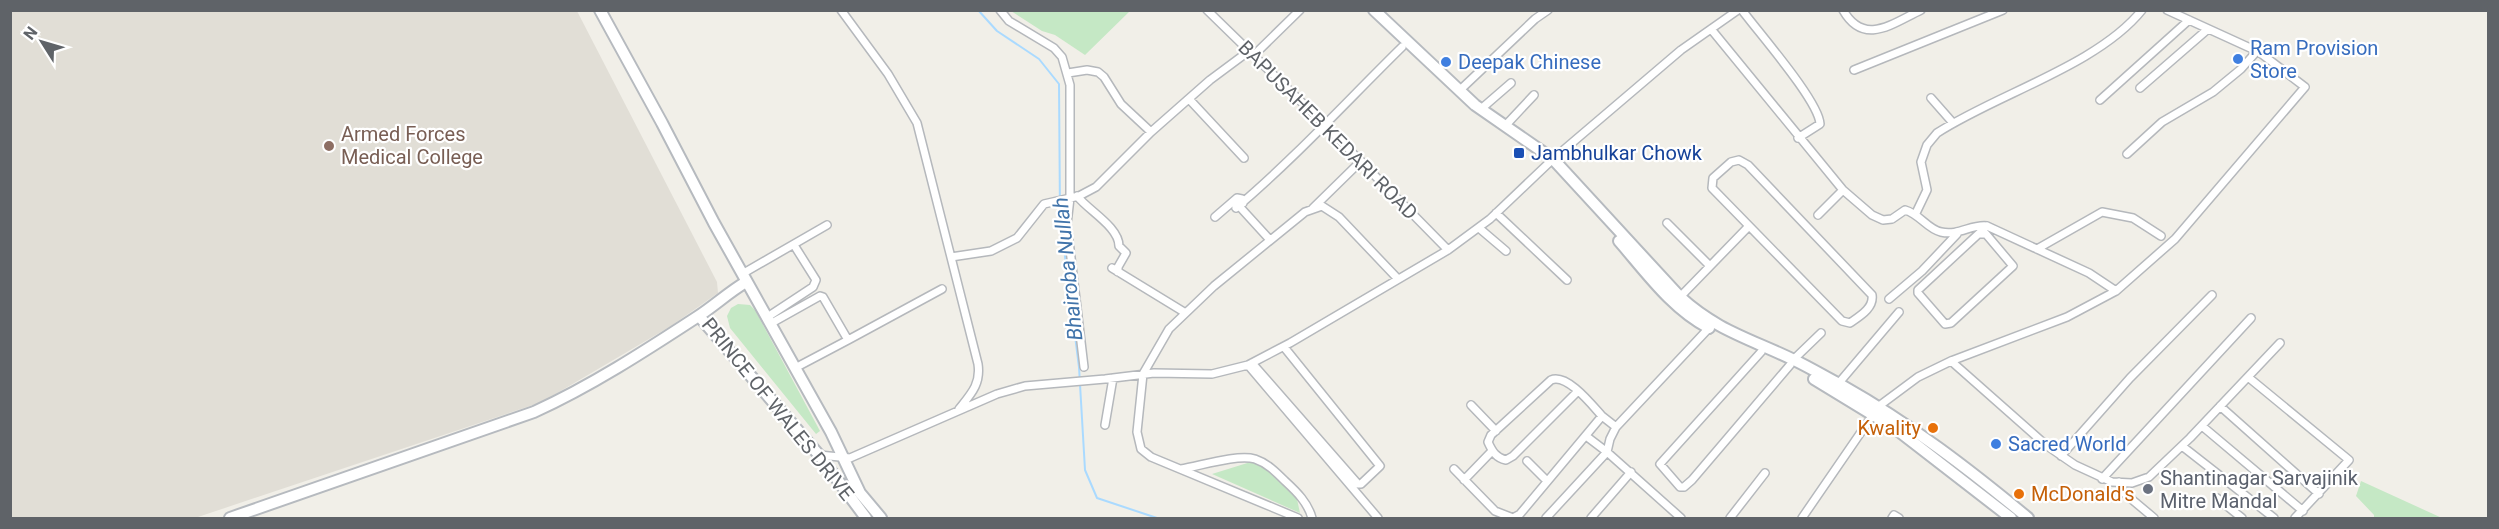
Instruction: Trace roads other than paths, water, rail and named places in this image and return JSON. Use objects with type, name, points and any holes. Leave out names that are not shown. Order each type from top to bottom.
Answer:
[{"type":"main road","name":"PRINCE OF WALES DRIVE","points":[[600,10],[843,456],[860,494],[881,519]]},
{"type":"main road","points":[[1365,10],[1402,47],[1475,112],[1550,161],[1675,304],[1695,321],[1761,352],[1791,362],[1876,410],[1904,422],[2005,513],[2028,519]]},
{"type":"main road","points":[[1374,10],[1459,91],[1550,161],[1701,316],[1838,384],[1876,410]]},
{"type":"main road","name":"PRINCE OF WALES DRIVE","points":[[744,278],[699,316],[819,455],[866,519]]},
{"type":"main road","points":[[230,519],[534,412],[564,399],[699,316]]},
{"type":"street","points":[[841,10],[888,74],[917,123],[980,376],[977,387],[958,411]]},
{"type":"street","points":[[1000,10],[1022,30],[1054,48],[1062,57],[1068,73],[1074,197],[1067,224],[1084,367]]},
{"type":"street","name":"BAPUSAHEB KEDARI ROAD","points":[[1207,10],[1448,250]]},
{"type":"street","points":[[951,257],[991,251],[1017,238],[1044,204],[1074,197],[1096,187],[1151,132],[1189,99],[1251,54],[1300,10]]},
{"type":"street","points":[[1459,91],[1535,19],[1548,10]]},
{"type":"street","points":[[819,455],[850,458],[997,394],[1025,386],[1143,374],[1212,374],[1250,364],[1448,250],[1479,228],[1550,161],[1681,50],[1740,10],[1820,117],[1820,124],[1798,138]]},
{"type":"street","points":[[1843,10],[1847,17],[1863,29],[1874,32],[1921,10]]},
{"type":"street","points":[[1854,70],[2003,10]]},
{"type":"street","points":[[1916,213],[1927,190],[1921,162],[1927,146],[1937,133],[2086,55],[2119,33],[2142,10]]},
{"type":"street","points":[[1802,519],[1876,410],[1918,376],[2067,317],[2116,291],[2175,239],[2305,87],[2257,51],[2167,10]]},
{"type":"street","points":[[2100,100],[2189,20]]},
{"type":"street","points":[[1711,29],[1798,138],[1843,190],[1872,215],[1883,220],[1892,219],[1905,210],[1916,213],[1939,232],[1957,234]]},
{"type":"street","points":[[2140,88],[2208,29]]},
{"type":"street","points":[[1239,206],[1294,156],[1402,47]]},
{"type":"street","points":[[2127,154],[2162,122],[2213,92],[2241,69],[2257,51]]},
{"type":"street","points":[[1068,73],[1088,70],[1098,72],[1104,77],[1121,104],[1151,132]]},
{"type":"street","points":[[1481,109],[1511,84]]},
{"type":"street","points":[[1505,126],[1534,95]]},
{"type":"street","points":[[1931,98],[1953,123]]},
{"type":"street","points":[[1189,99],[1244,158]]},
{"type":"street","points":[[1739,160],[1748,165],[1872,295],[1873,301],[1870,306],[1846,324],[1749,226],[1712,188],[1711,183],[1713,178],[1731,162],[1739,160]]},
{"type":"street","points":[[1298,519],[1151,457],[1141,449],[1137,432],[1143,374],[1169,329],[1184,312],[1270,240],[1313,208],[1361,161]]},
{"type":"street","points":[[1818,215],[1843,190]]},
{"type":"street","points":[[1074,197],[1114,229],[1119,238],[1119,246],[1126,253],[1115,270],[1184,312]]},
{"type":"street","points":[[1215,217],[1237,198],[1242,199],[1239,206]]},
{"type":"street","points":[[1239,206],[1270,240]]},
{"type":"street","points":[[1313,208],[1322,206],[1339,216],[1398,279]]},
{"type":"street","points":[[2037,249],[2102,212],[2133,218],[2161,236]]},
{"type":"street","points":[[1496,213],[1567,280]]},
{"type":"street","points":[[1667,223],[1709,266]]},
{"type":"street","points":[[744,278],[827,225]]},
{"type":"street","points":[[1889,299],[1922,271],[1957,234],[1978,225],[1988,226],[2089,273],[2116,291]]},
{"type":"street","points":[[1680,297],[1749,226]]},
{"type":"street","points":[[1980,234],[1986,234],[2013,266],[1951,323],[1945,324],[1918,293],[1918,290],[1988,226]]},
{"type":"street","points":[[1479,228],[1506,251]]},
{"type":"street","points":[[768,321],[813,288],[816,280],[794,244]]},
{"type":"street","points":[[795,368],[942,289]]},
{"type":"street","points":[[2061,456],[2130,378],[2212,295]]},
{"type":"street","points":[[768,321],[820,296],[823,297],[848,340]]},
{"type":"street","points":[[1838,384],[1899,312]]},
{"type":"street","points":[[2102,478],[2251,318]]},
{"type":"street","points":[[1546,519],[1608,450],[1610,438],[1616,427],[1709,328]]},
{"type":"street","points":[[1761,352],[1660,464],[1680,487],[1684,487],[1692,480],[1791,362],[1821,333]]},
{"type":"street","points":[[1951,361],[2061,456],[2102,478],[2132,483],[2149,477],[2182,446],[2280,343]]},
{"type":"street","points":[[1250,364],[1358,484],[1361,484],[1380,466],[1284,346]]},
{"type":"street","points":[[1250,364],[1378,519]]},
{"type":"street","points":[[1578,391],[1513,456],[1506,460],[1500,459],[1492,451],[1488,442],[1496,431],[1556,377],[1578,391],[1616,427]]},
{"type":"street","points":[[2248,377],[2349,460],[2295,519]]},
{"type":"street","points":[[1105,425],[1109,379]]},
{"type":"street","points":[[1471,405],[1496,431]]},
{"type":"street","points":[[2220,406],[2319,494]]},
{"type":"street","points":[[1454,469],[1495,511],[1513,518],[1520,514],[1602,416]]},
{"type":"street","points":[[2202,426],[2303,511]]},
{"type":"street","points":[[1586,436],[1608,450],[1681,519]]},
{"type":"street","points":[[2182,446],[2274,519]]},
{"type":"street","points":[[1464,480],[1492,451]]},
{"type":"street","points":[[1181,469],[1240,458],[1254,459],[1269,467],[1296,491],[1312,519]]},
{"type":"street","points":[[1527,461],[1547,481]]},
{"type":"street","points":[[1591,519],[1631,472]]},
{"type":"street","points":[[1730,519],[1765,473]]},
{"type":"street","points":[[2119,482],[2123,492],[2154,519]]},
{"type":"street","points":[[2217,498],[2242,519]]},
{"type":"street","points":[[1892,519],[1894,515],[1899,519]]},
{"type":"waterway","name":"Bhairoba Nullah","points":[[978,10],[997,31],[1039,59],[1059,84],[1060,217],[1079,367],[1085,470],[1097,498],[1157,518]]},
{"type":"place","name":"Ram Provision Store","points":[[2238,59]]},
{"type":"place","name":"Deepak Chinese","points":[[1446,62]]},
{"type":"place","name":"Armed Forces Medical College","points":[[329,146]]},
{"type":"place","name":"Jambhulkar Chowk","points":[[1519,153]]},
{"type":"place","name":"Kwality","points":[[1933,428]]},
{"type":"place","name":"Sacred World","points":[[1996,444]]},
{"type":"place","name":"Shantinagar Sarvajinik Mitre Mandal","points":[[2148,489]]},
{"type":"place","name":"McDonald's","points":[[2019,494]]}]
